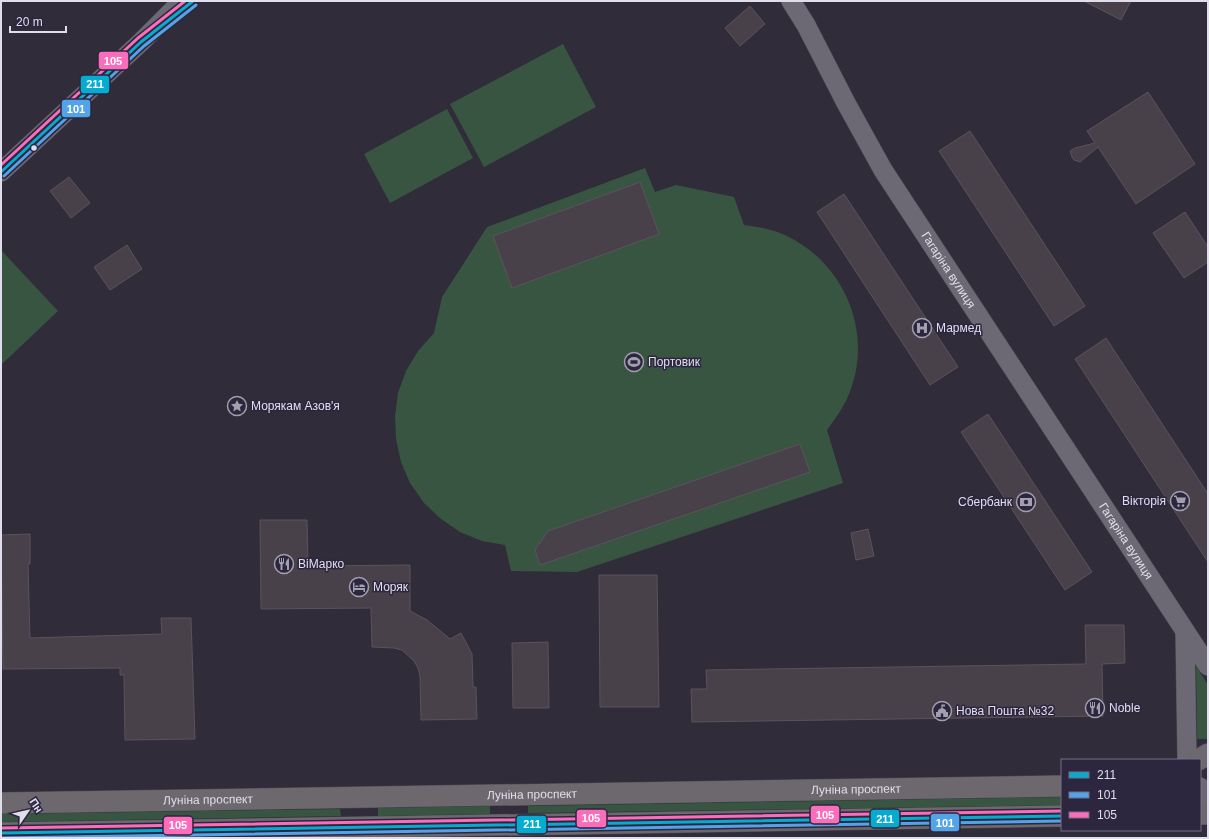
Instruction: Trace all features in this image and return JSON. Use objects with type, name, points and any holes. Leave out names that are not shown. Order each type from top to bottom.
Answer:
[{"type":"main road","name":"Луніна проспект","points":[[1,803],[1061,786]]},
{"type":"main road","points":[[1,833],[1061,816]]},
{"type":"street","points":[[1,172],[141,42],[182,1]]},
{"type":"street","points":[[141,42],[193,1]]},
{"type":"street","name":"Гагаріна вулиця","points":[[791,1],[806,25],[846,103],[883,170],[1208,666]]},
{"type":"street","points":[[1185,631],[1187,759]]},
{"type":"street","points":[[1201,789],[1208,800]]},
{"type":"green space","points":[[563,44],[596,107],[484,167],[450,104]]},
{"type":"green space","points":[[447,109],[473,158],[390,203],[364,154]]},
{"type":"green space","name":"Портовик","points":[[645,168],[655,192],[676,185],[734,197],[744,225],[765,228],[780,233],[806,247],[824,263],[838,282],[849,302],[856,324],[858,347],[856,371],[849,394],[842,408],[827,430],[843,483],[577,572],[511,571],[505,545],[482,541],[460,532],[441,519],[424,503],[410,483],[401,462],[396,439],[395,416],[398,393],[406,371],[418,351],[434,333],[442,297],[487,227]]},
{"type":"green space","points":[[1,250],[58,311],[1,365]]},
{"type":"green space","points":[[1196,666],[1208,685],[1208,739],[1197,739]]},
{"type":"green space","points":[[1061,797],[1061,805],[528,813],[528,806]]},
{"type":"green space","points":[[490,806],[490,814],[378,816],[378,808]]},
{"type":"green space","points":[[340,809],[341,816],[1,822],[1,814]]},
{"type":"building","points":[[1084,1],[1131,1],[1121,20]]},
{"type":"building","points":[[750,6],[765,24],[740,46],[725,28]]},
{"type":"building","points":[[1148,92],[1195,164],[1136,204],[1098,147],[1080,162],[1074,160],[1070,151],[1075,148],[1095,143],[1087,131]]},
{"type":"building","points":[[970,131],[1085,306],[1054,326],[939,151]]},
{"type":"building","points":[[69,177],[90,203],[71,218],[50,191]]},
{"type":"building","points":[[640,182],[659,234],[512,288],[493,236]]},
{"type":"building","points":[[844,194],[958,367],[930,385],[817,212]]},
{"type":"building","points":[[1185,212],[1208,247],[1208,262],[1184,278],[1153,233]]},
{"type":"building","points":[[127,245],[142,269],[110,290],[94,267]]},
{"type":"building","points":[[1106,338],[1208,494],[1208,562],[1075,359]]},
{"type":"building","points":[[988,414],[1092,572],[1065,590],[961,432]]},
{"type":"building","points":[[800,444],[810,472],[540,565],[535,550],[548,531]]},
{"type":"building","points":[[260,520],[307,520],[308,566],[410,565],[410,611],[427,620],[450,639],[461,633],[472,654],[473,687],[476,687],[477,719],[421,720],[420,676],[418,668],[414,661],[402,650],[372,647],[371,608],[261,609]]},
{"type":"building","points":[[868,529],[874,556],[856,560],[851,533]]},
{"type":"building","points":[[30,534],[30,564],[28,564],[30,638],[162,634],[161,618],[191,618],[195,739],[125,740],[124,675],[120,675],[120,668],[3,669],[1,535]]},
{"type":"building","points":[[599,575],[657,575],[659,707],[600,707]]},
{"type":"building","points":[[1085,625],[1124,625],[1125,663],[1102,664],[1103,716],[692,722],[691,689],[707,689],[706,670],[1086,664]]},
{"type":"building","points":[[548,642],[549,708],[513,708],[512,643]]},
{"type":"transit line","name":"105","points":[[1,165],[138,38],[185,1]]},
{"type":"transit line","name":"211","points":[[1,172],[141,42],[193,1]]},
{"type":"transit line","name":"101","points":[[4,176],[144,46],[196,5]]},
{"type":"transit line","name":"105","points":[[1,828],[1061,811]]},
{"type":"transit line","name":"211","points":[[1,833],[1061,816]]},
{"type":"transit line","name":"101","points":[[1,838],[1061,821]]},
{"type":"place","name":"Мармед","points":[[922,328]]},
{"type":"place","name":"Портовик","points":[[634,362]]},
{"type":"place","name":"Морякам Азов'я","points":[[237,406]]},
{"type":"place","name":"Вікторія","points":[[1180,501]]},
{"type":"place","name":"Сбербанк","points":[[1026,502]]},
{"type":"place","name":"ВіМарко","points":[[284,564]]},
{"type":"place","name":"Моряк","points":[[359,587]]},
{"type":"place","name":"Noble","points":[[1095,708]]},
{"type":"place","name":"Нова Пошта №32","points":[[942,711]]}]
